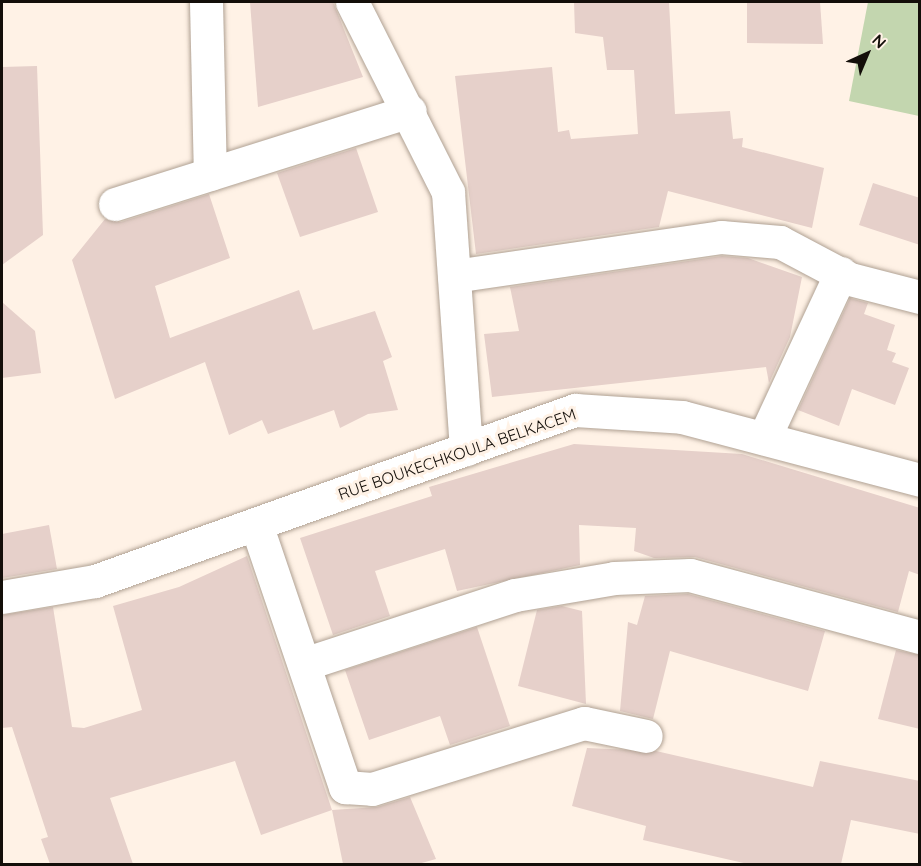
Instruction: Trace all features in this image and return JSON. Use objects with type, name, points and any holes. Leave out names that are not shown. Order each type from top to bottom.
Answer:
[{"type":"street","points":[[206,2],[210,174]]},
{"type":"street","points":[[352,2],[410,111],[448,192],[466,449]]},
{"type":"street","points":[[115,204],[410,111]]},
{"type":"street","points":[[454,276],[721,237],[780,242],[841,273],[920,297]]},
{"type":"street","points":[[764,438],[841,273]]},
{"type":"street","name":"RUE BOUKECHKOULA BELKACEM","points":[[2,597],[95,582],[575,410],[682,417],[920,480]]},
{"type":"street","points":[[256,524],[345,787],[372,789],[584,723],[646,736]]},
{"type":"street","points":[[304,664],[515,595],[614,578],[690,575],[920,637]]},
{"type":"green space","points":[[868,2],[919,2],[919,116],[849,101]]},
{"type":"building","points":[[250,2],[333,2],[363,77],[258,107]]},
{"type":"building","points":[[574,2],[669,2],[675,114],[730,111],[733,139],[743,138],[742,147],[824,168],[812,228],[668,191],[659,227],[476,254],[455,76],[552,67],[558,132],[569,130],[571,139],[638,134],[634,70],[607,70],[603,37],[575,33]]},
{"type":"building","points":[[747,2],[820,2],[823,44],[747,43]]},
{"type":"building","points":[[37,66],[43,235],[2,265],[2,67]]},
{"type":"building","points":[[356,148],[378,212],[300,237],[277,173]]},
{"type":"building","points":[[873,183],[920,198],[920,245],[859,225]]},
{"type":"building","points":[[209,194],[230,258],[155,286],[170,338],[299,290],[313,330],[375,311],[392,357],[383,361],[398,410],[368,414],[340,428],[334,410],[268,434],[262,420],[229,435],[205,362],[115,399],[72,260],[105,219],[121,222]]},
{"type":"building","points":[[722,256],[748,258],[802,277],[790,337],[769,383],[766,367],[492,397],[484,334],[519,331],[510,287]]},
{"type":"building","points":[[850,298],[868,303],[864,314],[895,325],[887,350],[896,353],[892,362],[909,368],[895,405],[852,389],[839,426],[798,410]]},
{"type":"building","points":[[2,302],[35,331],[41,373],[2,378]]},
{"type":"building","points":[[574,444],[742,454],[920,508],[920,575],[909,571],[898,612],[695,557],[654,558],[634,551],[636,528],[579,525],[580,565],[457,591],[445,549],[375,571],[390,616],[333,635],[300,538],[432,496],[429,487]]},
{"type":"building","points":[[49,525],[57,569],[2,578],[2,534]]},
{"type":"building","points":[[247,556],[332,810],[261,835],[235,761],[110,798],[133,864],[50,864],[41,839],[48,837],[12,727],[2,728],[2,615],[53,607],[72,727],[84,728],[142,710],[113,606],[179,587]]},
{"type":"building","points":[[688,594],[825,631],[808,691],[670,651],[653,719],[620,711],[628,622],[637,625],[645,596]]},
{"type":"building","points":[[562,606],[582,611],[586,704],[518,686],[537,610]]},
{"type":"building","points":[[477,627],[510,726],[450,745],[440,716],[369,740],[345,670]]},
{"type":"building","points":[[896,650],[920,655],[920,729],[878,719]]},
{"type":"building","points":[[587,748],[656,751],[813,787],[820,761],[920,781],[920,834],[851,820],[841,864],[748,864],[643,840],[646,826],[572,806]]},
{"type":"building","points":[[410,797],[436,859],[418,864],[343,864],[332,810],[377,807]]}]
